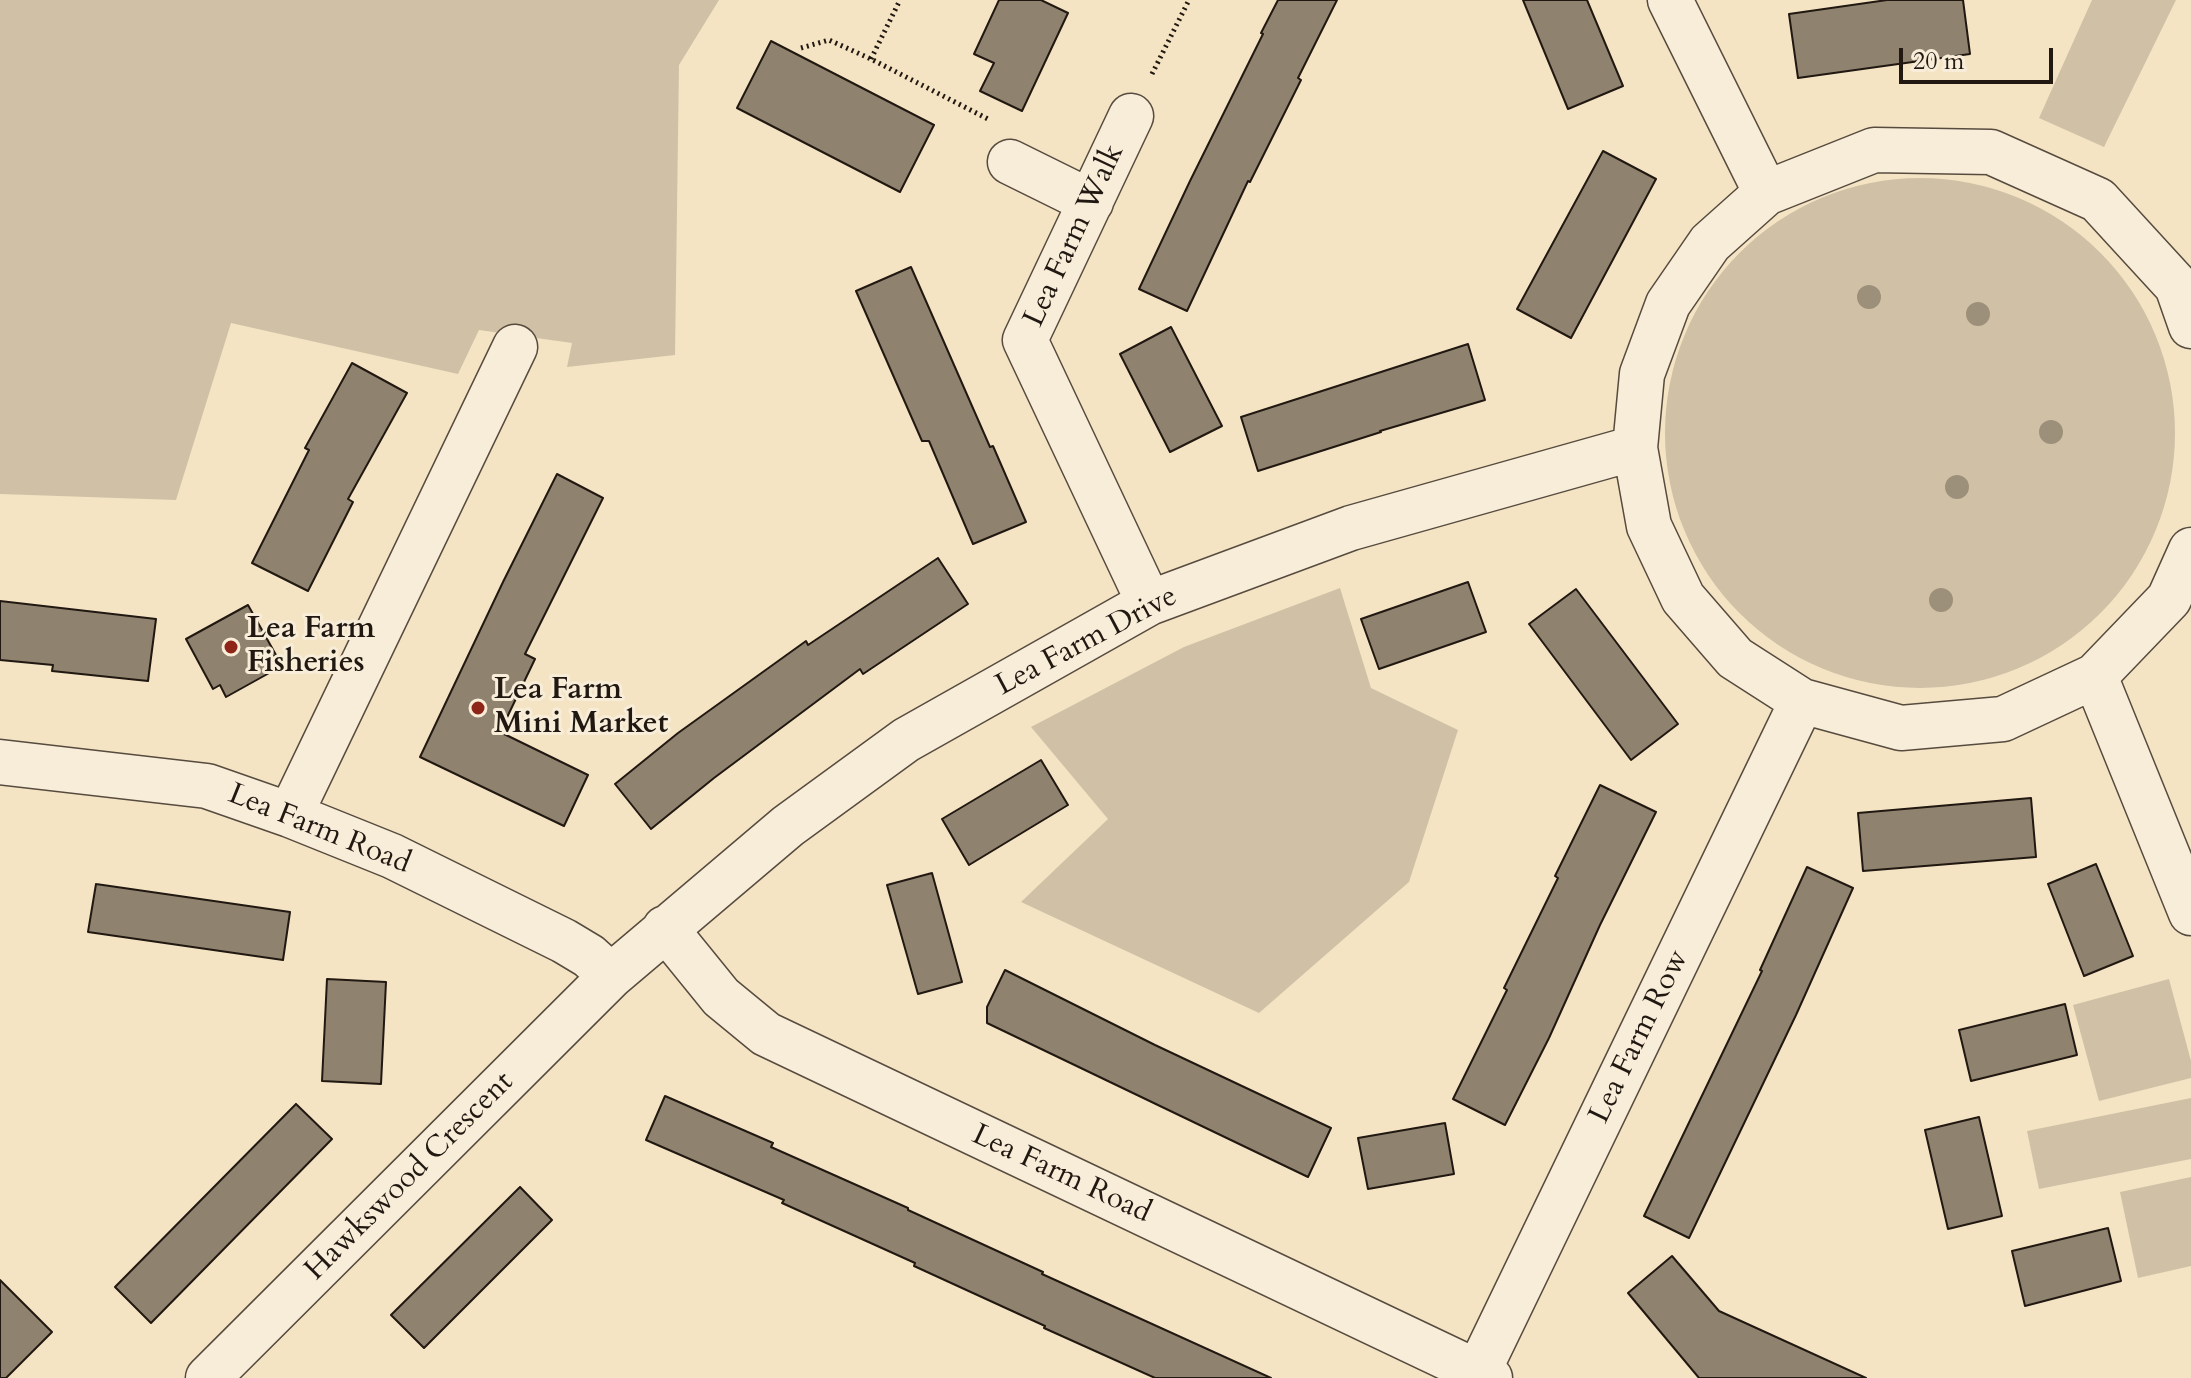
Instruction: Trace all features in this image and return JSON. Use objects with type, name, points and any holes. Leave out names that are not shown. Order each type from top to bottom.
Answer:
[{"type":"street","points":[[1670,0],[1766,193]]},
{"type":"street","name":"Lea Farm Walk","points":[[1131,116],[1025,340],[1149,603]]},
{"type":"street","points":[[2191,326],[2177,286],[2098,200],[1991,152],[1874,150],[1766,193],[1710,243],[1668,304],[1642,374],[1635,448],[1649,526],[1683,598],[1735,658],[1802,701],[1901,728],[2003,719],[2095,676],[2169,599],[2191,550]]},
{"type":"street","points":[[1010,162],[1091,202]]},
{"type":"street","points":[[290,815],[515,347]]},
{"type":"street","name":"Lea Farm Drive","points":[[611,976],[788,826],[906,740],[1149,603],[1351,528],[1635,448]]},
{"type":"street","points":[[2095,676],[2191,913]]},
{"type":"street","name":"Lea Farm Row","points":[[1480,1376],[1802,701]]},
{"type":"street","name":"Lea Farm Road","points":[[0,762],[207,786],[290,815],[392,856],[564,941],[589,956],[611,976]]},
{"type":"street","name":"Lea Farm Road","points":[[665,928],[721,997],[766,1034],[1480,1376]]},
{"type":"street","name":"Hawkswood Crescent","points":[[208,1378],[611,976]]},
{"type":"path","points":[[871,59],[900,0]]},
{"type":"path","name":"Lea Farm Walk","points":[[1131,116],[1189,0]]},
{"type":"path","points":[[801,48],[829,40],[987,116],[1010,162]]},
{"type":"shaded area","points":[[0,0],[719,0],[679,65],[675,355],[567,367],[572,343],[479,330],[458,374],[231,323],[176,500],[0,494]]},
{"type":"shaded area","points":[[2092,0],[2176,0],[2104,147],[2039,118]]},
{"type":"shaded area","points":[[1920,178],[1970,183],[2018,197],[2062,221],[2100,253],[2132,291],[2156,335],[2170,383],[2175,433],[2170,483],[2156,531],[2132,575],[2100,613],[2062,645],[2018,669],[1970,683],[1920,688],[1870,683],[1822,669],[1778,645],[1740,613],[1708,575],[1684,531],[1670,483],[1665,433],[1670,383],[1684,335],[1708,291],[1740,253],[1778,221],[1822,197],[1870,183]]},
{"type":"shaded area","points":[[1340,588],[1371,688],[1458,730],[1409,882],[1259,1013],[1021,902],[1108,819],[1031,727],[1184,647]]},
{"type":"shaded area","points":[[2169,979],[2191,1061],[2191,1078],[2099,1101],[2073,1005]]},
{"type":"shaded area","points":[[2191,1098],[2191,1159],[2039,1189],[2027,1131]]},
{"type":"shaded area","points":[[2191,1177],[2191,1266],[2138,1278],[2120,1192]]},
{"type":"building","points":[[999,0],[1041,0],[1068,13],[1022,111],[980,91],[994,63],[974,54]]},
{"type":"building","points":[[1278,0],[1337,0],[1187,311],[1139,289]]},
{"type":"building","points":[[1523,0],[1587,0],[1623,86],[1568,109]]},
{"type":"building","points":[[1887,0],[1963,0],[1970,54],[1798,78],[1789,14]]},
{"type":"building","points":[[771,41],[934,125],[900,192],[737,108]]},
{"type":"building","points":[[1603,151],[1656,179],[1571,338],[1517,309]]},
{"type":"building","points":[[911,267],[1026,522],[973,544],[929,441],[922,441],[856,291]]},
{"type":"building","points":[[1171,327],[1222,426],[1170,452],[1120,354]]},
{"type":"building","points":[[1468,344],[1485,400],[1258,471],[1241,417]]},
{"type":"building","points":[[352,363],[407,393],[348,499],[353,502],[308,591],[252,563],[309,450],[305,448]]},
{"type":"building","points":[[557,474],[603,498],[525,654],[535,659],[500,732],[588,775],[564,826],[420,757]]},
{"type":"building","points":[[938,558],[968,604],[863,674],[860,669],[651,829],[615,784],[678,733],[806,641],[808,645]]},
{"type":"building","points":[[1468,582],[1486,632],[1379,669],[1361,619]]},
{"type":"building","points":[[1576,589],[1678,724],[1631,760],[1529,624]]},
{"type":"building","points":[[0,601],[156,619],[148,681],[52,671],[53,665],[0,660]]},
{"type":"building","name":"Lea Farm Fisheries","points":[[248,605],[276,655],[265,661],[271,672],[226,697],[220,685],[213,689],[186,639]]},
{"type":"building","points":[[1041,760],[1068,805],[969,865],[942,819]]},
{"type":"building","points":[[1600,785],[1656,812],[1505,1125],[1453,1099],[1507,990],[1504,988]]},
{"type":"building","points":[[2031,798],[2036,857],[1863,871],[1858,813]]},
{"type":"building","points":[[2096,864],[2133,956],[2084,976],[2048,884]]},
{"type":"building","points":[[1807,867],[1853,888],[1689,1238],[1644,1216],[1762,971]]},
{"type":"building","points":[[932,873],[962,982],[918,994],[887,885]]},
{"type":"building","points":[[96,884],[290,912],[283,960],[88,932]]},
{"type":"building","points":[[1005,970],[1331,1128],[1308,1177],[987,1023],[987,1007]]},
{"type":"building","points":[[327,979],[386,982],[381,1084],[322,1081]]},
{"type":"building","points":[[2065,1004],[2077,1055],[1971,1081],[1959,1030]]},
{"type":"building","points":[[665,1096],[773,1143],[771,1147],[1271,1378],[1155,1378],[1044,1328],[914,1266],[915,1263],[782,1203],[784,1200],[646,1140]]},
{"type":"building","points":[[296,1104],[332,1139],[151,1323],[115,1287]]},
{"type":"building","points":[[1979,1117],[2002,1216],[1948,1229],[1925,1130]]},
{"type":"building","points":[[1445,1123],[1454,1174],[1368,1189],[1358,1138]]},
{"type":"building","points":[[520,1187],[552,1220],[424,1348],[391,1315]]},
{"type":"building","points":[[2108,1228],[2121,1281],[2025,1306],[2012,1251]]},
{"type":"building","points":[[1672,1256],[1719,1311],[1866,1378],[1699,1378],[1628,1293]]},
{"type":"building","points":[[0,1280],[52,1332],[6,1378],[0,1378]]},
{"type":"place","name":"Lea Farm Fisheries","points":[[231,647]]},
{"type":"place","name":"Lea Farm Mini Market","points":[[478,708]]}]
